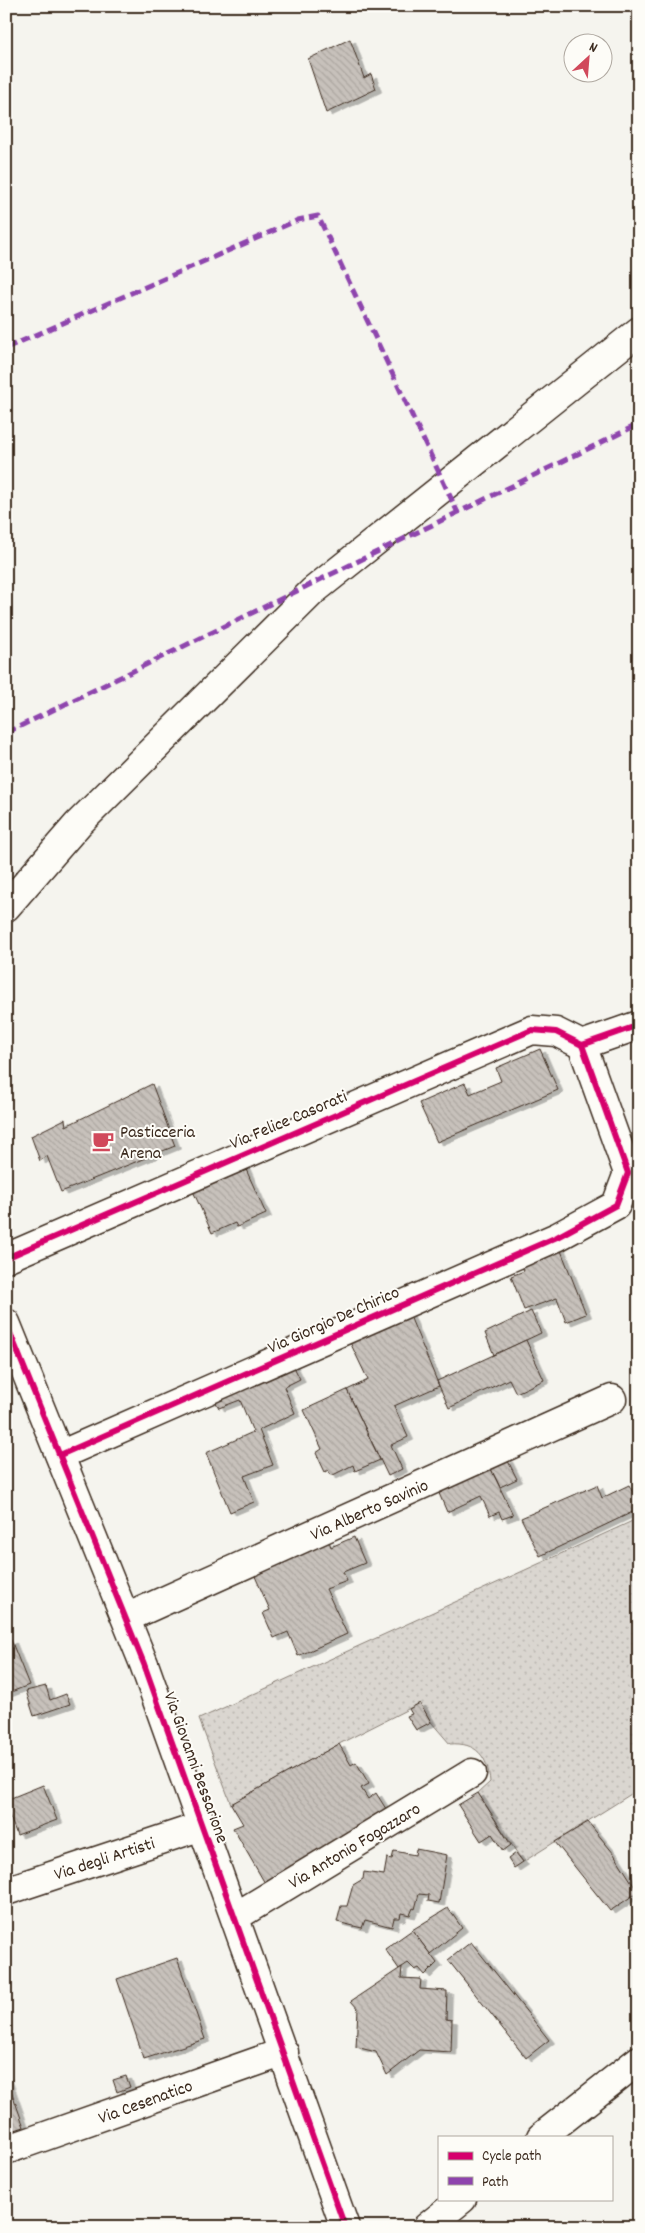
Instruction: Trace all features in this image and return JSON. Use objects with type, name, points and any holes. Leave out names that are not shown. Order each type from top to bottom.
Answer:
[{"type":"street","points":[[6,907],[78,824],[314,591],[639,331]]},
{"type":"street","points":[[582,1045],[639,1025]]},
{"type":"street","name":"Via Felice Casorati","points":[[6,1258],[532,1030],[556,1032],[582,1045]]},
{"type":"street","name":"Via Giorgio De Chirico","points":[[60,1455],[557,1237],[616,1205],[628,1173],[582,1045]]},
{"type":"street","name":"Via Giovanni Bessarione","points":[[6,1323],[126,1618],[284,2052],[345,2227]]},
{"type":"street","name":"Via Alberto Savinio","points":[[126,1618],[612,1400]]},
{"type":"street","name":"Via Antonio Fogazzaro","points":[[235,1917],[472,1773]]},
{"type":"street","name":"Via degli Artisti","points":[[6,1891],[202,1826]]},
{"type":"street","name":"Via Cesenatico","points":[[6,2150],[284,2052]]},
{"type":"street","points":[[542,2136],[639,2060]]},
{"type":"street","points":[[427,2227],[461,2200]]},
{"type":"shaded area","points":[[639,1518],[639,1789],[523,1862],[478,1793],[490,1782],[487,1765],[483,1758],[479,1752],[467,1745],[450,1744],[431,1722],[420,1703],[339,1744],[231,1804],[199,1719]]},
{"type":"building","points":[[350,39],[364,78],[371,74],[376,89],[326,113],[308,59]]},
{"type":"building","points":[[540,1049],[558,1090],[437,1142],[419,1103],[465,1083],[470,1094],[501,1081],[496,1068]]},
{"type":"building","name":"Pasticceria Arena","points":[[152,1084],[175,1146],[61,1192],[47,1156],[40,1161],[31,1136],[65,1119],[66,1126]]},
{"type":"building","points":[[244,1165],[266,1214],[237,1227],[235,1223],[212,1233],[193,1191]]},
{"type":"building","points":[[558,1243],[586,1314],[566,1322],[557,1298],[524,1310],[511,1276],[524,1271],[519,1259]]},
{"type":"building","points":[[407,1309],[439,1386],[394,1406],[408,1437],[391,1445],[402,1469],[388,1476],[347,1390],[368,1380],[347,1336]]},
{"type":"building","points":[[531,1311],[541,1333],[494,1355],[485,1333]]},
{"type":"building","points":[[526,1340],[544,1380],[516,1393],[509,1379],[449,1408],[437,1381]]},
{"type":"building","points":[[291,1361],[300,1379],[284,1387],[295,1413],[259,1430],[273,1465],[244,1476],[254,1502],[230,1512],[206,1453],[253,1432],[240,1400],[219,1408],[212,1395]]},
{"type":"building","points":[[347,1390],[380,1460],[355,1471],[353,1465],[331,1476],[328,1470],[325,1472],[316,1453],[322,1449],[304,1410]]},
{"type":"building","points":[[507,1459],[517,1479],[500,1487],[490,1467]]},
{"type":"building","points":[[490,1467],[513,1515],[502,1519],[499,1512],[490,1516],[481,1496],[447,1512],[438,1491]]},
{"type":"building","points":[[597,1485],[602,1498],[629,1485],[639,1504],[639,1509],[540,1556],[521,1518]]},
{"type":"building","points":[[354,1537],[365,1563],[343,1572],[347,1581],[326,1589],[347,1634],[298,1656],[288,1632],[274,1638],[263,1613],[270,1610],[254,1574],[329,1541],[331,1547]]},
{"type":"building","points":[[11,1640],[29,1685],[6,1694],[6,1642]]},
{"type":"building","points":[[46,1686],[50,1700],[66,1694],[70,1704],[34,1716],[26,1691]]},
{"type":"building","points":[[420,1703],[431,1722],[416,1730],[407,1716],[412,1714],[409,1709]]},
{"type":"building","points":[[339,1744],[351,1765],[356,1762],[369,1784],[361,1788],[368,1799],[376,1793],[388,1812],[266,1885],[233,1828],[243,1824],[231,1804]]},
{"type":"building","points":[[43,1785],[57,1820],[17,1835],[6,1807],[6,1800]]},
{"type":"building","points":[[478,1793],[511,1845],[503,1851],[492,1834],[481,1841],[458,1805]]},
{"type":"building","points":[[588,1822],[614,1854],[638,1892],[610,1911],[555,1842]]},
{"type":"building","points":[[416,1849],[447,1855],[439,1903],[428,1901],[429,1895],[419,1894],[415,1909],[413,1908],[410,1915],[401,1913],[400,1918],[394,1918],[392,1927],[365,1920],[362,1928],[337,1922],[341,1906],[347,1906],[353,1885],[363,1879],[364,1872],[384,1875],[387,1858],[392,1859],[394,1851],[415,1855]]},
{"type":"building","points":[[516,1853],[523,1862],[514,1868],[508,1859]]},
{"type":"building","points":[[448,1908],[462,1928],[430,1954],[412,1930]]},
{"type":"building","points":[[412,1930],[437,1963],[425,1975],[419,1968],[415,1970],[408,1963],[399,1969],[385,1949]]},
{"type":"building","points":[[471,1942],[549,2040],[526,2058],[448,1960]]},
{"type":"building","points":[[177,1958],[205,2039],[144,2059],[117,1979]]},
{"type":"building","points":[[402,1967],[401,1978],[421,1979],[420,1989],[447,1991],[446,2019],[452,2020],[451,2052],[419,2050],[387,2075],[376,2052],[356,2047],[358,2009],[351,2001]]},
{"type":"building","points":[[6,2076],[24,2127],[6,2133]]},
{"type":"building","points":[[126,2076],[130,2087],[117,2092],[113,2080]]},
{"type":"marked path","points":[[6,348],[298,220],[318,216],[458,513]]},
{"type":"marked path","points":[[6,733],[639,424]]},
{"type":"cycle path","points":[[60,1455],[557,1237],[616,1205],[628,1173],[582,1045],[639,1025]]},
{"type":"cycle path","points":[[6,1258],[532,1030],[556,1032],[582,1045]]},
{"type":"cycle path","points":[[6,1323],[144,1664],[345,2227]]},
{"type":"place","name":"Pasticceria Arena","points":[[103,1141]]}]
